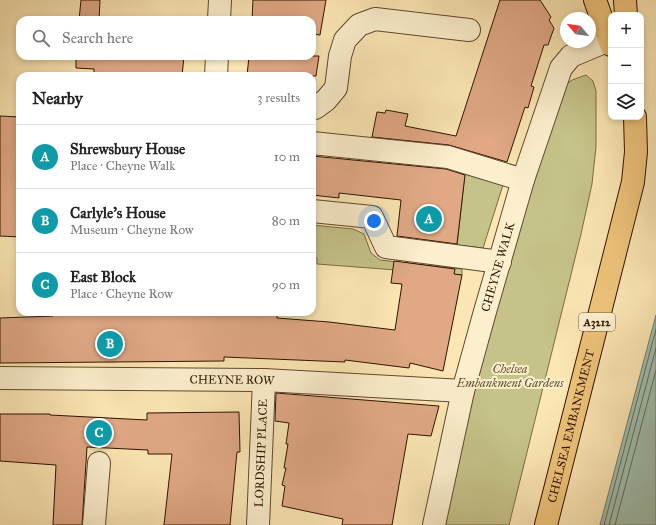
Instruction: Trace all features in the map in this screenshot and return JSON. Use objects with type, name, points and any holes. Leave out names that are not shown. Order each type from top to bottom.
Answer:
[{"type":"highway","points":[[595,0],[608,37]]},
{"type":"highway","points":[[625,0],[626,12]]},
{"type":"highway","name":"CHELSEA EMBANKMENT","points":[[546,525],[633,182],[636,152],[635,120]]},
{"type":"street","points":[[219,16],[220,0]]},
{"type":"street","points":[[316,107],[326,100],[336,88],[340,56],[346,40],[359,25],[375,19],[469,30]]},
{"type":"street","name":"CHEYNE WALK","points":[[434,525],[463,391],[523,180],[561,68],[571,56],[608,44]]},
{"type":"street","points":[[216,72],[218,60]]},
{"type":"street","points":[[316,143],[448,157],[523,180]]},
{"type":"street","points":[[316,211],[372,217],[386,247],[500,262]]},
{"type":"street","name":"CHEYNE ROW","points":[[0,378],[264,380],[463,391]]},
{"type":"street","name":"LORDSHIP PLACE","points":[[258,525],[264,380]]},
{"type":"street","points":[[94,525],[99,463]]},
{"type":"green space","name":"Chelsea Embankment Gardens","points":[[586,75],[593,81],[596,91],[596,147],[592,184],[509,525],[443,525],[476,369],[548,133],[565,85],[572,80]]},
{"type":"green space","points":[[465,173],[503,185],[483,248],[457,245]]},
{"type":"green space","points":[[316,225],[353,229],[364,234],[371,253],[380,260],[462,269],[462,275],[317,264]]},
{"type":"water","points":[[656,315],[656,525],[600,525]]},
{"type":"building","points":[[81,0],[100,0],[99,16],[79,16]]},
{"type":"building","points":[[253,0],[326,0],[320,35],[316,34],[316,16],[252,16]]},
{"type":"building","points":[[500,0],[540,0],[551,17],[549,20],[554,28],[548,45],[544,45],[531,86],[534,87],[528,108],[525,107],[507,162],[449,145],[372,137],[377,112],[385,113],[386,110],[408,114],[405,126],[456,136]]},
{"type":"building","points":[[316,56],[319,56],[316,76],[316,72],[247,72],[249,60],[316,60]]},
{"type":"building","points":[[76,60],[184,60],[182,72],[94,72],[94,69],[76,68]]},
{"type":"building","points":[[0,116],[16,117],[16,237],[0,236]]},
{"type":"building","points":[[316,156],[446,169],[465,175],[457,244],[397,236],[401,200],[339,193],[339,198],[316,195]]},
{"type":"building","points":[[394,261],[455,269],[454,274],[462,275],[443,371],[410,363],[409,368],[345,360],[345,362],[224,357],[224,361],[0,363],[0,318],[53,316],[277,316],[277,318],[329,322],[395,330],[402,284],[391,283]]},
{"type":"building","points":[[276,393],[439,406],[431,436],[408,434],[392,525],[342,525],[343,519],[282,506],[285,486],[282,485],[286,468],[284,468],[288,444],[286,444],[289,423],[275,421]]},
{"type":"building","points":[[239,412],[240,452],[237,452],[230,525],[164,525],[172,454],[148,454],[148,450],[87,447],[82,525],[53,525],[56,465],[0,461],[0,414],[50,414],[147,420],[147,413]]},
{"type":"place","name":"Shrewsbury House","points":[[429,219]]},
{"type":"place","name":"Carlyle's House","points":[[110,344]]},
{"type":"place","name":"East Block","points":[[99,433]]}]
